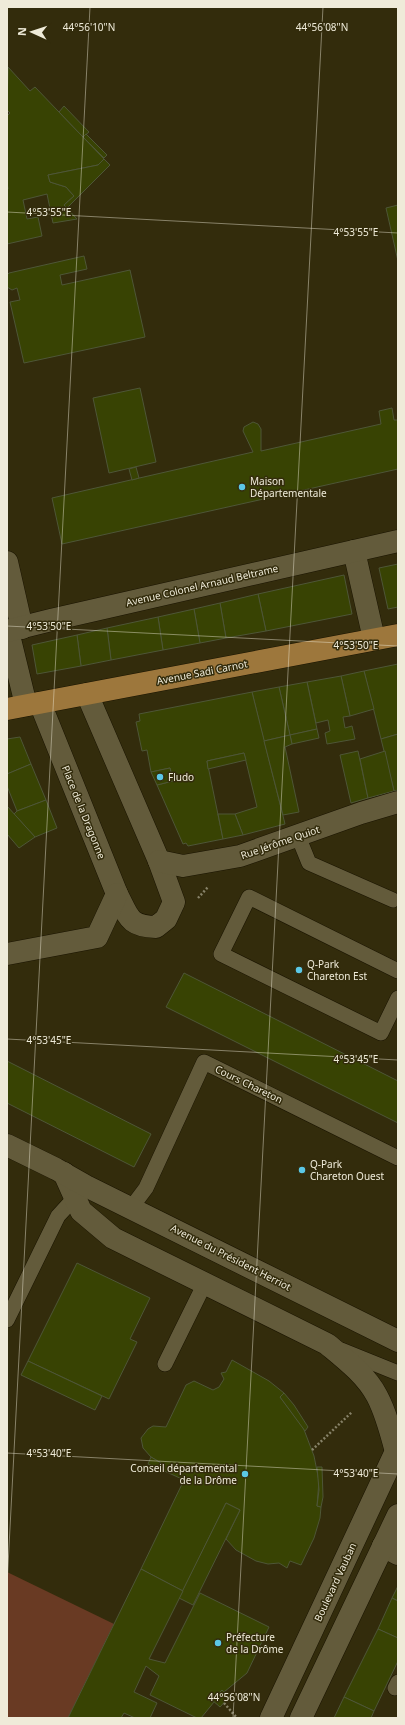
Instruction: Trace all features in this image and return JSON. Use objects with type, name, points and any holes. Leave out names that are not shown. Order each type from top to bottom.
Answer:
[{"type":"main road","name":"Avenue Sadi Carnot","points":[[24,706],[398,635]]},
{"type":"street","name":"Avenue Colonel Arnaud Beltrame","points":[[12,630],[398,541]]},
{"type":"street","points":[[354,551],[374,639]]},
{"type":"street","name":"Place de la Dragonne","points":[[7,562],[12,630],[24,706],[130,921],[143,927],[156,927],[166,919],[174,902],[159,861]]},
{"type":"street","points":[[87,694],[159,861]]},
{"type":"street","name":"Rue Jérôme Quiot","points":[[159,861],[183,866],[240,856],[361,813],[398,802]]},
{"type":"street","points":[[7,954],[97,937],[117,894]]},
{"type":"street","name":"Avenue du Président Herriot","points":[[7,1145],[64,1173],[80,1192],[131,1208],[398,1341]]},
{"type":"street","name":"Avenue du Président Herriot","points":[[80,1192],[81,1211],[113,1238],[327,1344],[348,1362],[376,1395],[388,1420],[397,1449]]},
{"type":"street","name":"Boulevard Vauban","points":[[271,1718],[397,1449]]},
{"type":"street","points":[[301,1718],[390,1550],[398,1515]]},
{"type":"lane","points":[[298,836],[309,863],[394,900]]},
{"type":"lane","points":[[398,970],[249,897],[221,954],[381,1033],[398,998]]},
{"type":"lane","name":"Cours Chareton","points":[[131,1208],[146,1188],[204,1062],[398,1158]]},
{"type":"lane","points":[[7,1320],[11,1302],[58,1216],[80,1192]]},
{"type":"lane","points":[[165,1364],[205,1283]]},
{"type":"lane","points":[[327,1344],[398,1373]]},
{"type":"path","points":[[312,1450],[352,1412]]},
{"type":"path","points":[[224,1703],[237,1718]]},
{"type":"shaded area","points":[[7,1572],[114,1624],[68,1718],[7,1718]]},
{"type":"building","points":[[8,67],[30,91],[35,87],[104,159],[98,165],[48,175],[50,182],[66,187],[74,196],[64,205],[77,219],[53,223],[47,194],[23,200],[27,219],[38,217],[42,236],[7,244],[7,116],[10,113],[7,110]]},
{"type":"building","points":[[64,106],[89,132],[83,137],[59,112]]},
{"type":"building","points":[[86,134],[107,155],[104,158],[83,137]]},
{"type":"building","points":[[104,159],[110,165],[67,208],[64,205],[74,196],[66,187],[50,182],[48,175],[98,165]]},
{"type":"building","points":[[398,205],[398,261],[386,208]]},
{"type":"building","points":[[84,256],[87,269],[60,275],[62,285],[130,270],[145,337],[24,363],[10,302],[20,300],[17,288],[12,290],[7,287],[7,275],[9,273]]},
{"type":"building","points":[[140,388],[156,462],[109,473],[93,398]]},
{"type":"building","points":[[392,408],[394,420],[398,420],[398,469],[62,544],[52,498],[253,452],[243,431],[244,427],[253,422],[258,424],[261,429],[261,451],[381,424],[379,411]]},
{"type":"building","points":[[136,467],[139,478],[132,480],[129,469]]},
{"type":"building","points":[[398,564],[398,607],[388,609],[379,568]]},
{"type":"building","points":[[344,575],[352,614],[266,631],[258,594]]},
{"type":"building","points":[[258,594],[266,631],[226,638],[220,603]]},
{"type":"building","points":[[220,603],[226,638],[200,643],[194,609]]},
{"type":"building","points":[[194,609],[200,643],[163,650],[158,617]]},
{"type":"building","points":[[158,617],[163,650],[111,660],[107,628]]},
{"type":"building","points":[[107,628],[111,660],[81,666],[77,635]]},
{"type":"building","points":[[77,635],[81,666],[37,674],[32,645]]},
{"type":"building","points":[[398,664],[398,734],[381,739],[364,671]]},
{"type":"building","points":[[364,671],[374,709],[350,716],[341,676]]},
{"type":"building","points":[[341,676],[350,716],[343,717],[345,728],[352,726],[355,739],[327,744],[325,733],[330,731],[328,720],[316,723],[307,682]]},
{"type":"building","points":[[307,682],[317,729],[290,735],[279,687]]},
{"type":"building","points":[[279,687],[290,735],[264,741],[252,692]]},
{"type":"building","points":[[252,692],[285,824],[243,835],[235,814],[257,807],[244,753],[207,761],[223,839],[188,846],[186,843],[183,844],[157,785],[173,781],[170,768],[151,772],[147,750],[142,751],[136,722],[140,721],[139,714]]},
{"type":"building","points":[[317,729],[319,738],[292,744],[290,735]]},
{"type":"building","points":[[398,734],[398,790],[394,791],[381,739]]},
{"type":"building","points":[[290,735],[292,744],[285,747],[299,812],[283,815],[264,741]]},
{"type":"building","points":[[20,737],[31,764],[7,774],[7,739]]},
{"type":"building","points":[[358,751],[368,798],[351,803],[340,755]]},
{"type":"building","points":[[385,751],[394,791],[368,798],[360,759]]},
{"type":"building","points":[[244,753],[246,760],[208,769],[207,761]]},
{"type":"building","points":[[31,764],[46,800],[17,811],[7,786],[7,774]]},
{"type":"building","points":[[170,768],[173,781],[157,785],[151,772]]},
{"type":"building","points":[[46,800],[57,828],[35,837],[14,814],[17,811]]},
{"type":"building","points":[[7,806],[35,837],[19,848],[7,834]]},
{"type":"building","points":[[218,814],[235,814],[243,835],[223,839]]},
{"type":"building","points":[[184,973],[398,1081],[398,1123],[166,1007]]},
{"type":"building","points":[[7,1061],[151,1134],[134,1167],[7,1103]]},
{"type":"building","points":[[77,1263],[150,1298],[130,1339],[137,1342],[109,1399],[28,1361]]},
{"type":"building","name":"Conseil départemental de la Drôme","points":[[232,1360],[269,1381],[284,1393],[280,1397],[303,1427],[314,1456],[319,1481],[317,1506],[321,1507],[320,1518],[314,1538],[301,1565],[290,1561],[287,1568],[279,1563],[268,1564],[256,1561],[236,1550],[226,1539],[240,1510],[226,1503],[183,1591],[141,1569],[184,1480],[158,1468],[161,1463],[151,1457],[143,1448],[141,1438],[148,1429],[153,1426],[166,1427],[186,1385],[194,1381],[213,1390],[219,1387],[224,1379],[221,1373],[226,1372]]},
{"type":"building","points":[[28,1361],[102,1396],[95,1410],[21,1375]]},
{"type":"building","points":[[284,1393],[294,1405],[308,1427],[305,1431],[280,1397]]},
{"type":"building","points":[[151,1457],[161,1463],[158,1468],[148,1464]]},
{"type":"building","points":[[317,1467],[322,1467],[323,1497],[321,1507],[317,1506],[319,1490]]},
{"type":"building","points":[[226,1503],[240,1510],[193,1605],[179,1598]]},
{"type":"building","name":"Préfecture de la Drôme","points":[[141,1569],[183,1591],[149,1659],[165,1663],[200,1593],[269,1627],[247,1673],[224,1692],[222,1690],[212,1700],[214,1702],[201,1718],[197,1718],[150,1695],[159,1676],[146,1666],[134,1692],[157,1703],[150,1718],[135,1718],[124,1713],[121,1718],[68,1718]]},
{"type":"building","points":[[398,1586],[398,1601],[392,1598]]},
{"type":"building","points":[[392,1598],[398,1601],[398,1638],[378,1629]]},
{"type":"building","points":[[378,1629],[398,1638],[398,1661],[374,1711],[344,1697]]},
{"type":"building","points":[[222,1690],[229,1697],[220,1707],[212,1700]]},
{"type":"building","points":[[344,1697],[374,1711],[371,1718],[334,1718]]},
{"type":"place","name":"Maison Départementale","points":[[242,487]]},
{"type":"place","name":"Fludo","points":[[160,777]]},
{"type":"place","name":"Q-Park Chareton Est","points":[[299,970]]},
{"type":"place","name":"Q-Park Chareton Ouest","points":[[302,1170]]},
{"type":"place","name":"Conseil départemental de la Drôme","points":[[245,1474]]},
{"type":"place","name":"Préfecture de la Drôme","points":[[218,1643]]}]
